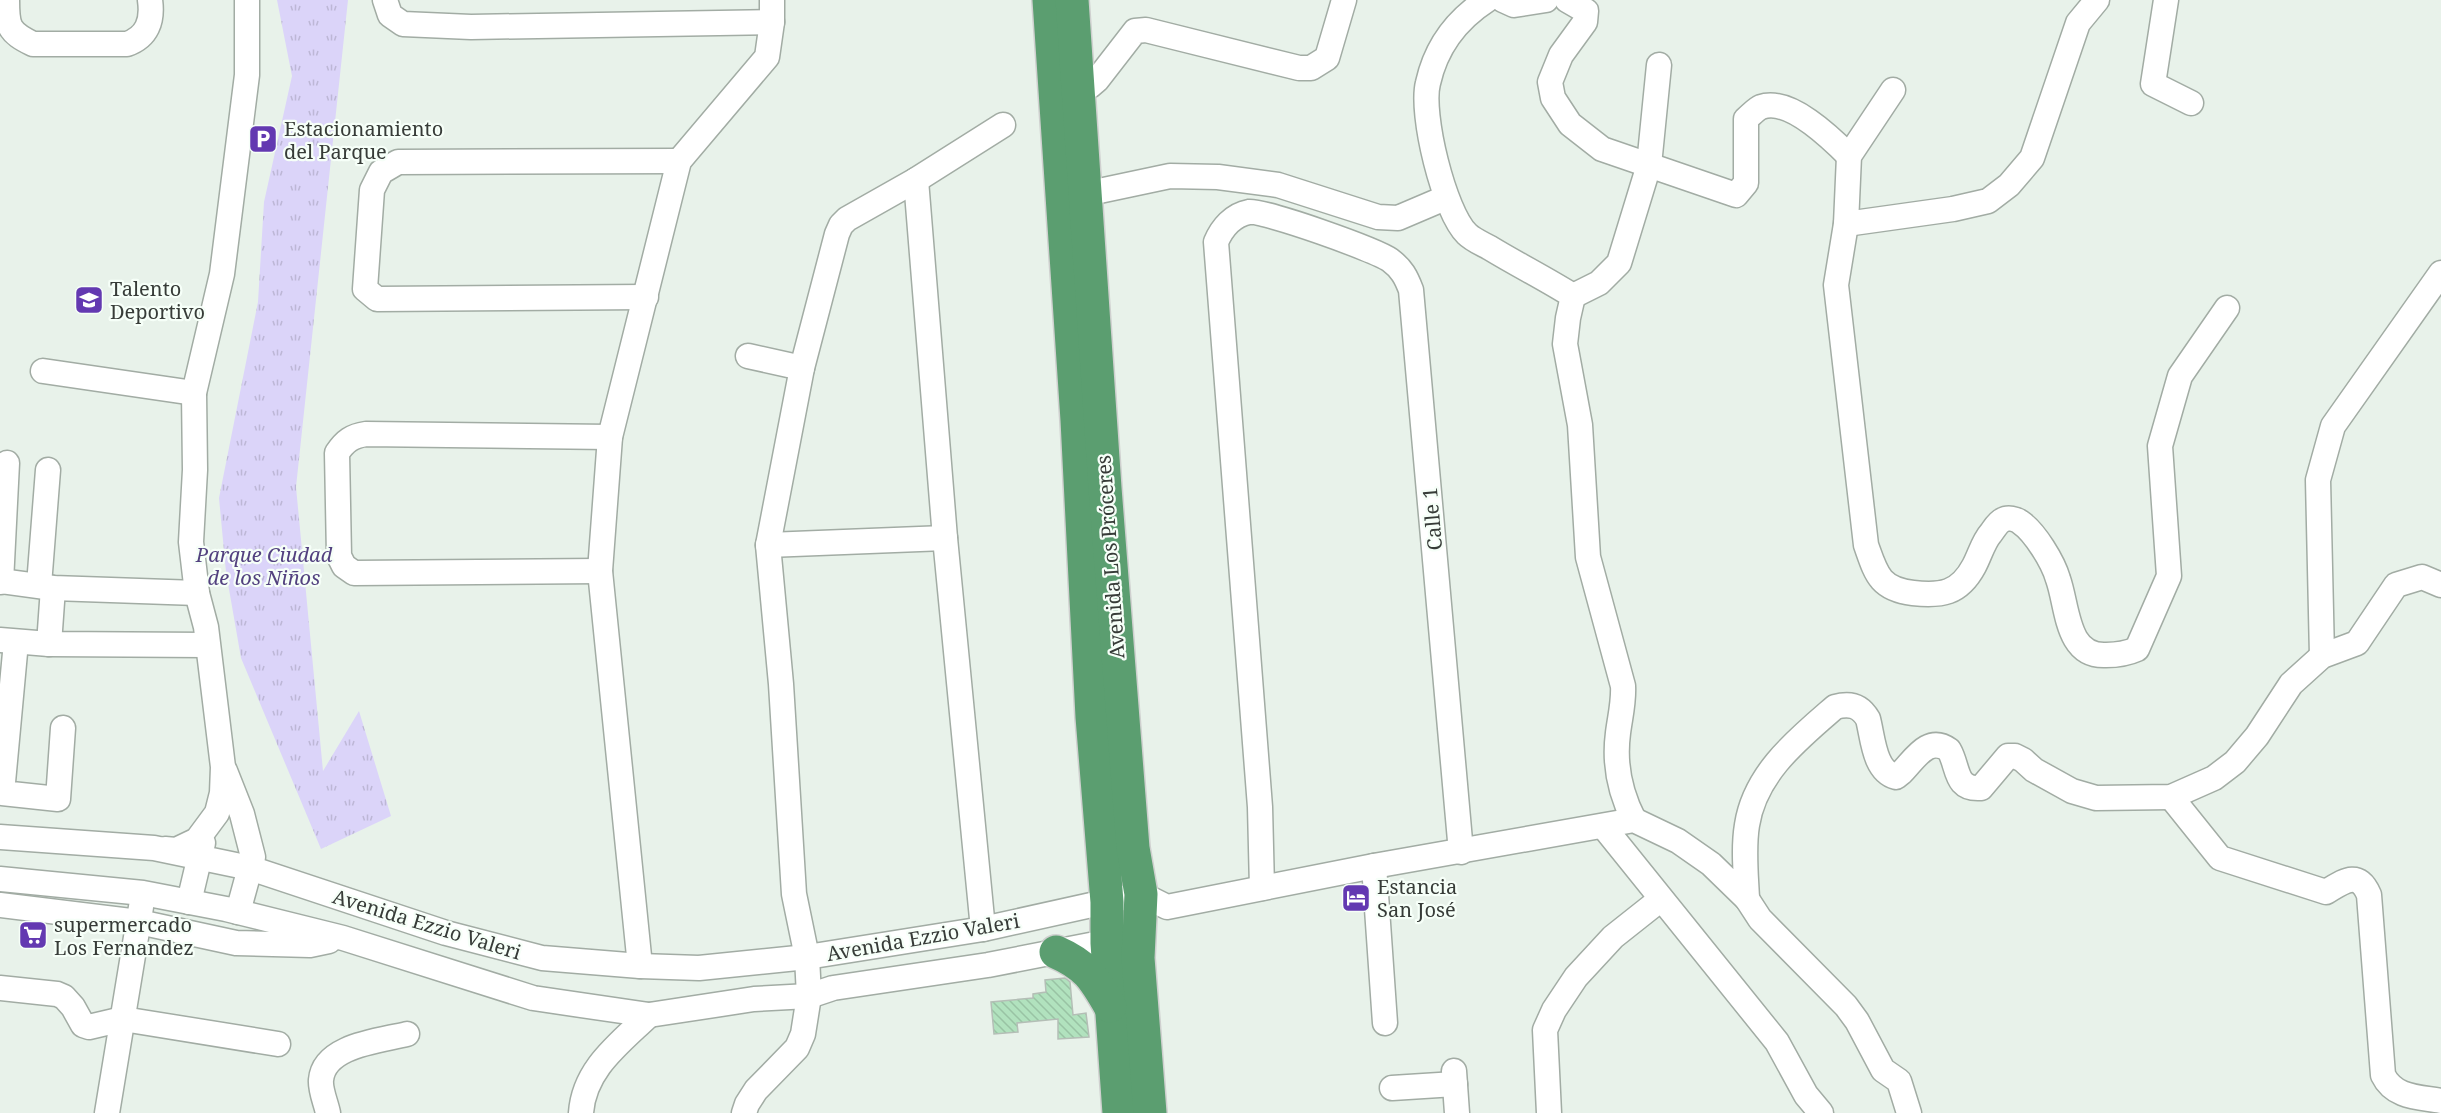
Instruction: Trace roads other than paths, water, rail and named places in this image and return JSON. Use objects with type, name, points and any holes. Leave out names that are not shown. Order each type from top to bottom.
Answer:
[{"type":"highway","name":"Avenida Los Próceres","points":[[1049,0],[1077,420],[1092,717],[1107,902],[1107,943],[1119,1113]]},
{"type":"highway","name":"Avenida Los Próceres","points":[[1072,0],[1133,848],[1154,901],[1139,935],[1137,958],[1149,1113]]},
{"type":"highway","points":[[1056,952],[1083,966],[1092,975],[1113,1011]]},
{"type":"street","points":[[7,0],[7,21],[11,31],[33,44],[127,44],[139,40],[148,27],[150,0]]},
{"type":"street","points":[[238,912],[253,857],[250,840],[224,767],[206,627],[197,593],[191,542],[195,470],[194,393],[222,274],[247,75],[246,0]]},
{"type":"street","points":[[385,0],[390,15],[403,24],[471,27],[772,11],[767,57],[679,160],[610,437],[600,571],[640,966]]},
{"type":"street","points":[[1078,89],[1090,86],[1097,80],[1135,31],[1146,30],[1299,68],[1311,68],[1327,58],[1344,0]]},
{"type":"street","points":[[1487,0],[1470,11],[1452,30],[1437,53],[1427,85],[1436,165],[1445,198],[1467,234],[1573,296]]},
{"type":"street","points":[[1503,0],[1514,5],[1546,0]]},
{"type":"street","points":[[1567,0],[1586,11],[1585,22],[1561,55],[1550,82],[1553,98],[1570,124],[1602,150],[1736,195],[1746,183],[1746,119],[1759,107],[1776,106],[1820,128],[1849,156]]},
{"type":"street","points":[[1846,224],[1953,209],[1988,201],[2010,185],[2032,158],[2078,23],[2097,0]]},
{"type":"street","points":[[2166,0],[2153,84],[2192,103]]},
{"type":"street","points":[[1573,296],[1599,283],[1619,263],[1649,165],[1659,66]]},
{"type":"street","points":[[1893,90],[1849,156],[1846,224],[1836,285],[1866,545],[1876,575],[1889,586],[1908,592],[1937,595],[1959,586],[1973,568],[1987,538],[2002,520],[2010,518],[2021,522],[2042,546],[2058,577],[2070,627],[2079,648],[2094,656],[2124,655],[2137,649],[2169,576],[2160,446],[2180,376],[2227,308]]},
{"type":"street","points":[[744,1113],[756,1090],[797,1048],[803,1034],[809,996],[807,957],[794,894],[781,684],[768,545],[802,368],[841,225],[1003,125]]},
{"type":"street","points":[[646,297],[377,299],[365,289],[372,190],[381,172],[398,162],[679,160]]},
{"type":"street","points":[[1085,194],[1170,176],[1218,177],[1278,185],[1378,218],[1398,218],[1445,198]]},
{"type":"street","points":[[916,180],[945,538],[983,929]]},
{"type":"street","name":"Calle 1","points":[[1262,888],[1260,807],[1216,242],[1222,230],[1236,217],[1251,212],[1329,234],[1388,259],[1404,273],[1411,290],[1461,852]]},
{"type":"street","points":[[2322,656],[2318,480],[2333,426],[2441,273]]},
{"type":"street","points":[[1573,296],[1565,344],[1580,425],[1588,556],[1623,687],[1618,736],[1618,771],[1625,802],[1634,820],[1678,841],[1711,864],[1747,899],[1760,919],[1846,1006],[1857,1021],[1883,1070],[1899,1081],[1909,1113]]},
{"type":"street","points":[[748,356],[802,368]]},
{"type":"street","points":[[43,371],[194,393]]},
{"type":"street","points":[[600,571],[354,573],[344,566],[339,556],[337,453],[345,441],[366,434],[610,437]]},
{"type":"street","points":[[6,463],[0,581],[46,586],[197,593]]},
{"type":"street","points":[[48,470],[46,586],[49,644]]},
{"type":"street","points":[[768,545],[945,538]]},
{"type":"street","points":[[1747,899],[1745,867],[1747,824],[1754,801],[1764,780],[1785,753],[1834,707],[1845,704],[1853,705],[1863,711],[1868,718],[1881,768],[1888,775],[1896,777],[1929,745],[1936,744],[1949,750],[1960,781],[1972,789],[1981,788],[2008,756],[2015,756],[2034,770],[2072,791],[2096,798],[2171,797],[2214,778],[2235,762],[2257,736],[2290,684],[2322,656],[2357,643],[2396,585],[2422,577],[2441,585]]},
{"type":"street","points":[[63,728],[58,799],[2,793],[8,641],[49,644],[207,645]]},
{"type":"street","points":[[189,902],[207,830],[220,804],[224,767]]},
{"type":"street","points":[[2171,797],[2220,858],[2326,892],[2348,880],[2356,880],[2364,885],[2369,895],[2383,1075],[2387,1083],[2395,1090],[2416,1097],[2441,1101]]},
{"type":"street","name":"Avenida Ezzio Valeri","points":[[0,837],[154,848],[250,868],[446,933],[542,958],[699,968],[807,957],[983,929],[1107,902],[1154,901],[1262,888],[1634,820]]},
{"type":"street","points":[[1603,826],[1777,1042],[1806,1095],[1821,1113]]},
{"type":"street","points":[[154,848],[176,850],[197,840],[207,830]]},
{"type":"street","points":[[1374,866],[1385,1023]]},
{"type":"street","name":"Avenida Ezzio Valeri","points":[[0,879],[143,893],[238,912],[343,939],[533,998],[649,1015],[754,999],[809,996],[833,988],[988,965],[1139,935]]},
{"type":"street","points":[[107,1113],[143,893]]},
{"type":"street","points":[[1549,1113],[1545,1030],[1554,1010],[1576,977],[1613,937],[1661,899]]},
{"type":"street","points":[[0,905],[139,922],[236,943],[310,945],[343,939]]},
{"type":"street","points":[[0,988],[57,994],[64,997],[83,1025],[89,1027],[123,1020],[278,1044]]},
{"type":"street","points":[[581,1113],[582,1097],[588,1080],[605,1058],[649,1015]]},
{"type":"street","points":[[328,1113],[321,1081],[326,1064],[342,1050],[407,1034]]},
{"type":"street","points":[[1392,1088],[1455,1077],[1457,1113]]},
{"type":"place","name":"Estacionamiento del Parque","points":[[263,139]]},
{"type":"place","name":"Talento Deportivo","points":[[89,300]]},
{"type":"place","name":"Estancia San José","points":[[1356,898]]},
{"type":"place","name":"supermercado Los Fernandez","points":[[33,935]]},
{"type":"park label","name":"Parque Ciudad de los Niños","points":[[264,566]]}]
